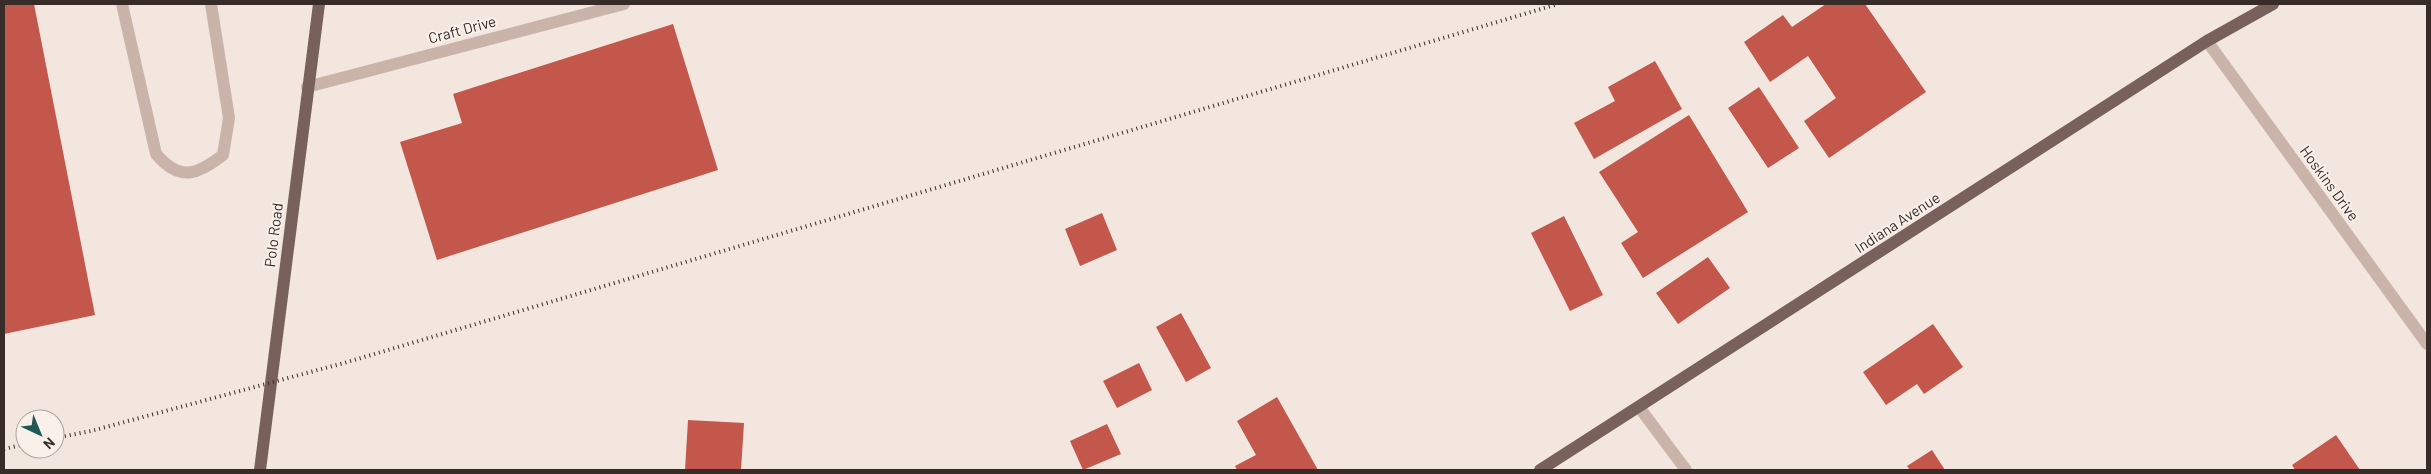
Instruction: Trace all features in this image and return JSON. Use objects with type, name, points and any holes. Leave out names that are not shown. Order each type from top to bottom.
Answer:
[{"type":"main road","name":"Polo Road","points":[[260,470],[307,86],[319,4]]},
{"type":"main road","name":"Indiana Avenue","points":[[1540,470],[2207,41],[2273,4]]},
{"type":"street","points":[[122,4],[156,154],[167,167],[186,173],[204,170],[224,155],[230,118],[211,4]]},
{"type":"street","name":"Craft Drive","points":[[307,86],[624,4]]},
{"type":"street","name":"Hoskins Drive","points":[[2207,41],[2427,344]]},
{"type":"street","points":[[1639,407],[1686,470]]},
{"type":"building","points":[[4,4],[34,4],[95,315],[4,334]]},
{"type":"building","points":[[1826,4],[1865,4],[1926,92],[1829,158],[1804,121],[1836,98],[1808,56],[1770,82],[1744,42],[1783,15],[1792,27]]},
{"type":"building","points":[[673,24],[718,170],[437,260],[400,142],[462,123],[453,94]]},
{"type":"building","points":[[1655,61],[1682,109],[1594,159],[1574,123],[1615,101],[1608,87]]},
{"type":"building","points":[[1759,87],[1799,148],[1768,168],[1728,108]]},
{"type":"building","points":[[1689,115],[1748,212],[1643,278],[1621,243],[1638,232],[1599,172]]},
{"type":"building","points":[[1102,213],[1117,250],[1080,266],[1065,229]]},
{"type":"building","points":[[1564,216],[1603,295],[1570,311],[1531,233]]},
{"type":"building","points":[[1708,257],[1730,288],[1678,324],[1656,293]]},
{"type":"building","points":[[1181,313],[1211,368],[1186,382],[1156,327]]},
{"type":"building","points":[[1933,324],[1963,367],[1924,394],[1917,384],[1886,405],[1863,372]]},
{"type":"building","points":[[1139,363],[1152,390],[1117,408],[1103,381]]},
{"type":"building","points":[[1277,397],[1318,470],[1237,470],[1235,466],[1256,455],[1237,421]]},
{"type":"building","points":[[688,420],[744,423],[741,470],[685,470]]},
{"type":"building","points":[[1107,424],[1121,454],[1083,470],[1070,441]]},
{"type":"building","points":[[2336,435],[2360,470],[2295,470],[2292,465]]},
{"type":"building","points":[[1932,450],[1945,470],[1910,470],[1907,466]]},
{"type":"railway","points":[[65,436],[91,431],[344,363],[1558,4]]},
{"type":"railway","points":[[4,449],[15,446]]}]
